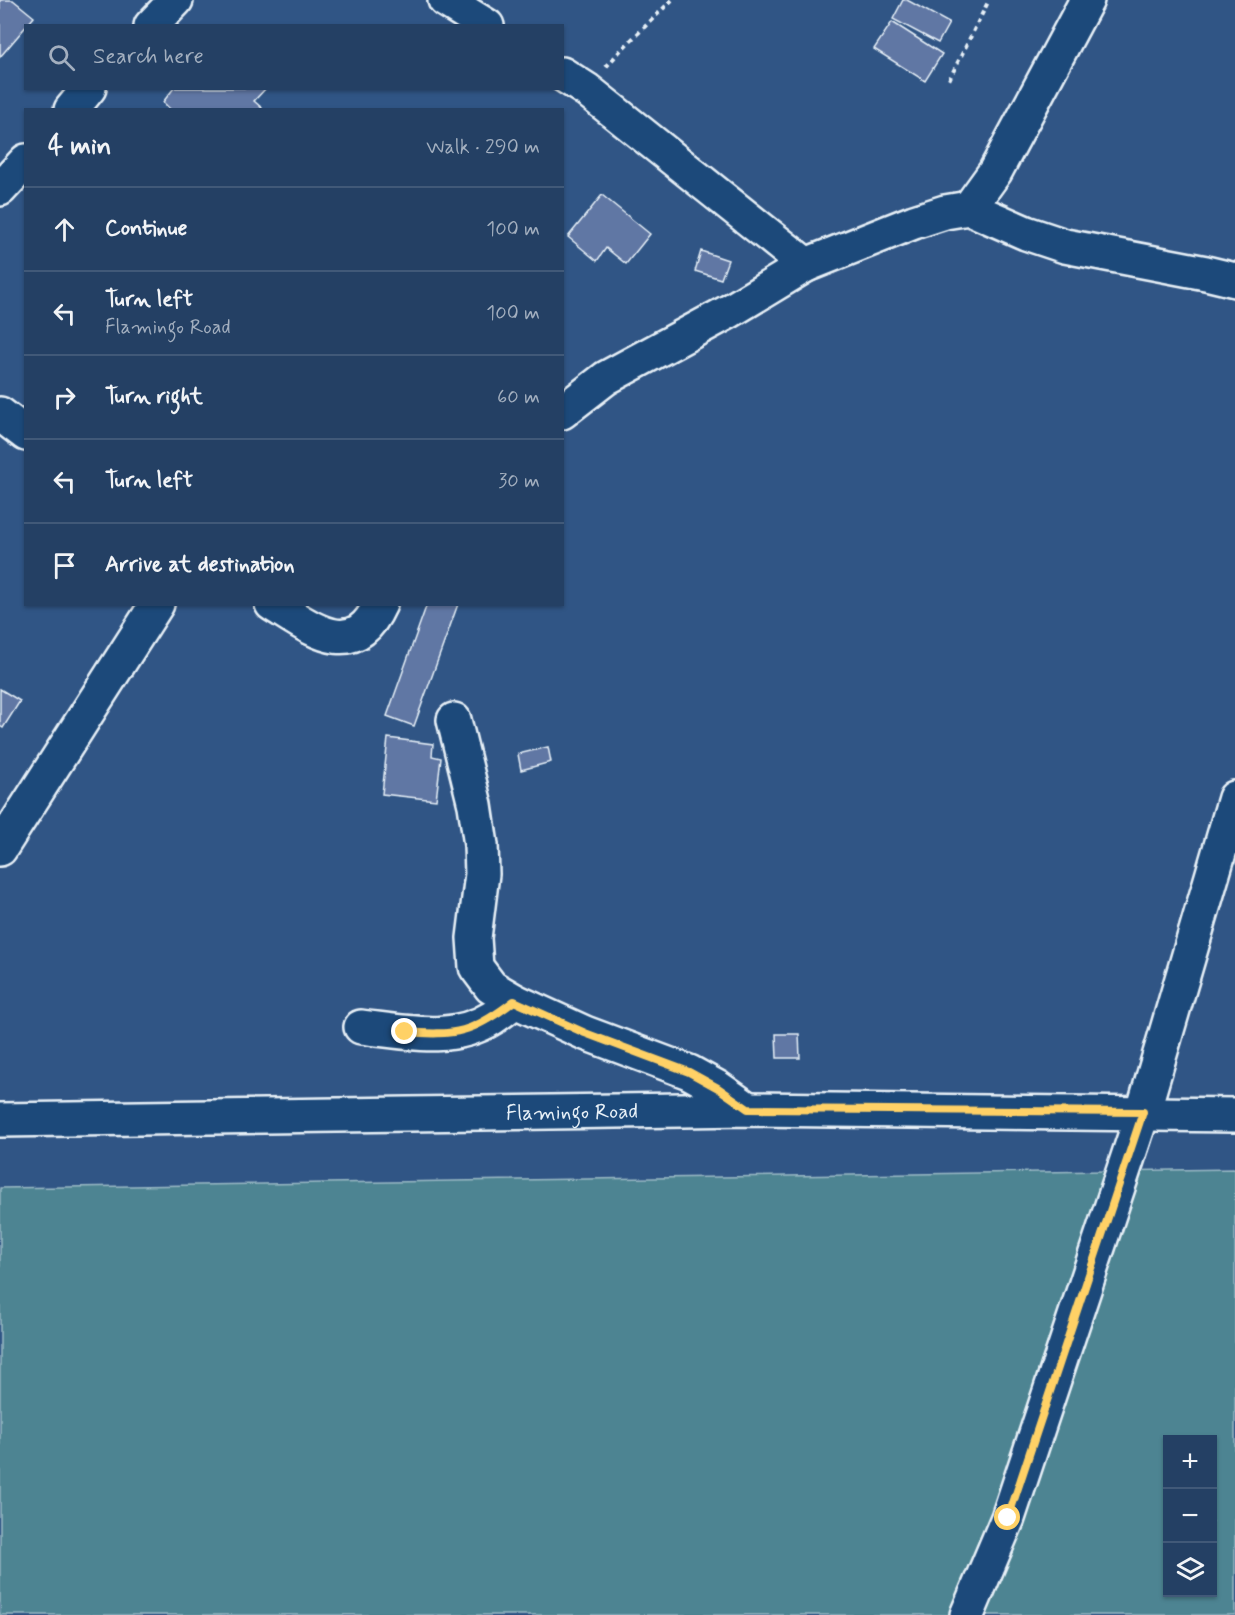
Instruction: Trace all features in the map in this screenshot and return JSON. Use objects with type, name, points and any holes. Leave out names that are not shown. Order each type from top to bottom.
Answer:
[{"type":"street","points":[[153,24],[176,0]]},
{"type":"street","points":[[445,0],[484,24]]},
{"type":"street","points":[[969,208],[996,172],[1087,0]]},
{"type":"street","points":[[575,82],[806,265]]},
{"type":"street","points":[[73,108],[87,90]]},
{"type":"street","points":[[0,189],[24,162]]},
{"type":"street","points":[[564,410],[606,378],[806,265],[945,212],[969,208],[1065,246],[1235,280]]},
{"type":"street","points":[[0,414],[24,432]]},
{"type":"street","points":[[0,849],[156,606]]},
{"type":"street","points":[[275,606],[326,636],[344,638],[361,631],[379,606]]},
{"type":"street","points":[[454,720],[475,805],[481,845],[482,874],[474,938],[476,967],[491,987],[514,1001],[585,1033],[689,1072],[718,1088],[748,1109]]},
{"type":"street","points":[[967,1615],[1008,1518],[1143,1112],[1235,798]]},
{"type":"street","points":[[361,1027],[441,1035],[470,1029],[492,1019],[514,1001]]},
{"type":"street","name":"Flamingo Road","points":[[0,1120],[748,1109],[1143,1112],[1235,1115]]},
{"type":"path","points":[[575,82],[620,51],[672,0]]},
{"type":"path","points":[[948,80],[989,0]]},
{"type":"green space","points":[[1235,1169],[1235,1615],[0,1615],[0,1188]]},
{"type":"building","points":[[0,0],[13,0],[34,17],[28,24],[24,24],[24,29],[0,57]]},
{"type":"building","points":[[903,0],[949,23],[938,43],[893,19]]},
{"type":"building","points":[[892,22],[942,54],[925,81],[874,49]]},
{"type":"building","points":[[172,90],[264,90],[254,101],[262,108],[169,108],[163,102]]},
{"type":"building","points":[[602,195],[650,234],[626,264],[606,248],[597,261],[568,237]]},
{"type":"building","points":[[701,251],[728,260],[721,279],[695,271]]},
{"type":"building","points":[[426,606],[457,606],[414,726],[387,716]]},
{"type":"building","points":[[0,689],[20,701],[3,728],[0,726]]},
{"type":"building","points":[[388,738],[433,744],[432,756],[441,758],[436,800],[382,794]]},
{"type":"building","points":[[548,747],[551,762],[521,770],[518,754]]},
{"type":"building","points":[[776,1034],[799,1034],[800,1058],[777,1058]]},
{"type":"route","points":[[405,1032],[441,1035],[470,1029],[492,1019],[514,1001],[585,1033],[689,1072],[718,1088],[748,1109],[1143,1112],[1008,1518]]}]
